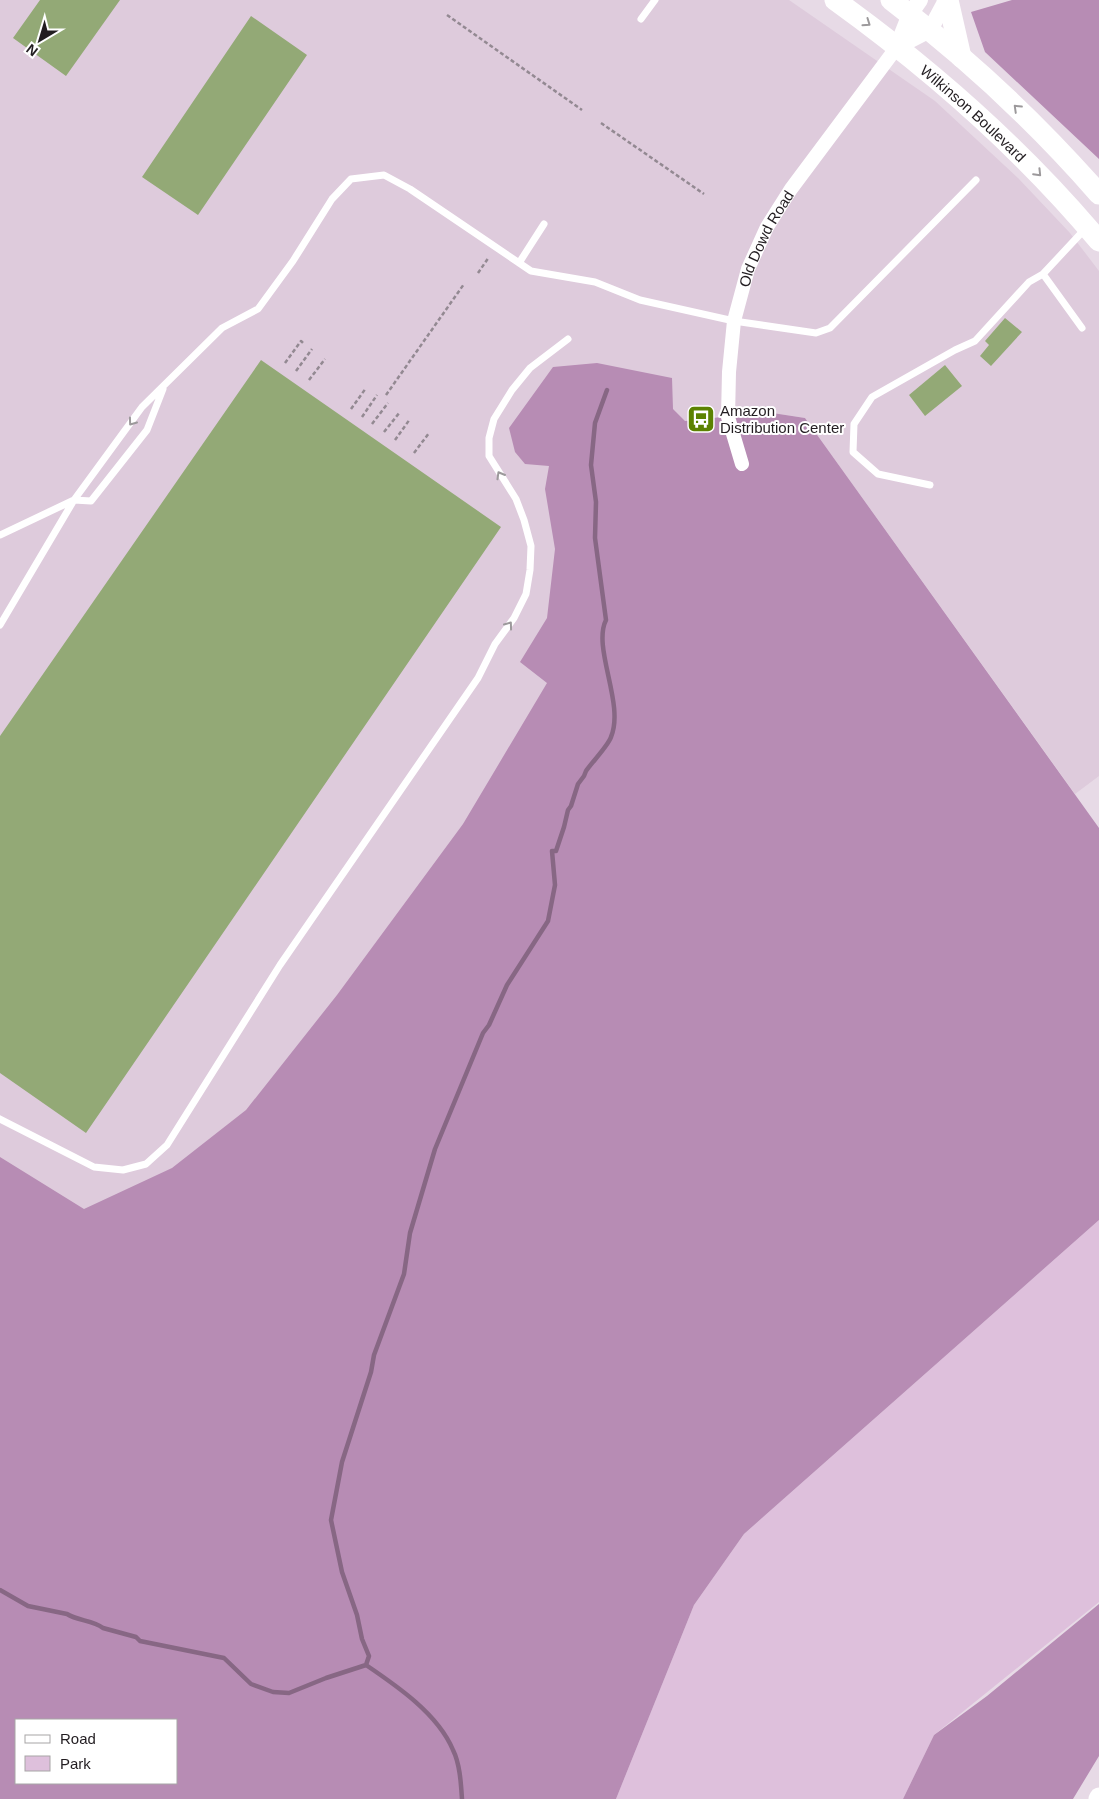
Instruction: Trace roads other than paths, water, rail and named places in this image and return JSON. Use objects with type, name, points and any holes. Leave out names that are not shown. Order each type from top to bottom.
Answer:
[{"type":"main road","name":"Wilkinson Boulevard","points":[[835,0],[872,26],[922,66],[1019,153],[1093,234]]},
{"type":"main road","name":"Wilkinson Boulevard","points":[[891,0],[915,7],[930,30],[1039,130],[1099,194]]},
{"type":"main road","points":[[946,0],[961,57]]},
{"type":"street","points":[[930,30],[946,0]]},
{"type":"street","name":"Old Dowd Road","points":[[742,464],[728,417],[729,372],[734,321],[748,269],[767,227],[790,189],[897,47],[915,7]]},
{"type":"street","name":"Old Dowd Road","points":[[897,47],[930,30]]},
{"type":"lane","points":[[641,19],[654,0]]},
{"type":"lane","points":[[0,625],[74,500],[142,407],[222,328],[258,308],[293,261],[332,199],[351,179],[384,176],[410,189],[531,271],[595,282],[640,300],[734,321],[816,332],[830,328],[976,180]]},
{"type":"lane","points":[[519,263],[544,224]]},
{"type":"lane","points":[[930,485],[878,474],[853,452],[854,424],[872,397],[955,350],[975,341],[1029,282],[1043,274],[1093,234]]},
{"type":"lane","points":[[1043,274],[1082,328]]},
{"type":"lane","points":[[0,1119],[94,1166],[123,1170],[146,1164],[167,1145],[280,965],[478,678],[495,644],[514,618],[526,594],[531,546],[516,499],[502,480],[489,456],[489,438],[494,419],[512,390],[530,368],[568,339]]},
{"type":"lane","points":[[0,535],[74,500],[91,501],[147,430],[165,386]]},
{"type":"waterway","points":[[366,1665],[369,1656],[342,1572],[331,1520],[342,1462],[371,1372],[374,1355],[404,1274],[410,1233],[435,1149],[483,1033],[489,1025],[507,985],[548,921],[555,885],[552,851],[556,851],[578,784],[609,741],[614,724],[612,693],[603,645],[603,632],[606,620],[595,538],[596,502],[591,465],[595,423],[607,390]]},
{"type":"waterway","points":[[0,1590],[28,1606],[67,1614],[95,1623],[103,1628],[136,1637],[140,1641],[224,1658],[251,1684],[273,1692],[289,1693],[366,1665]]},
{"type":"waterway","points":[[366,1665],[416,1702],[437,1724],[446,1737],[457,1761],[462,1799]]},
{"type":"place","name":"Amazon Distribution Center","points":[[701,419]]}]
